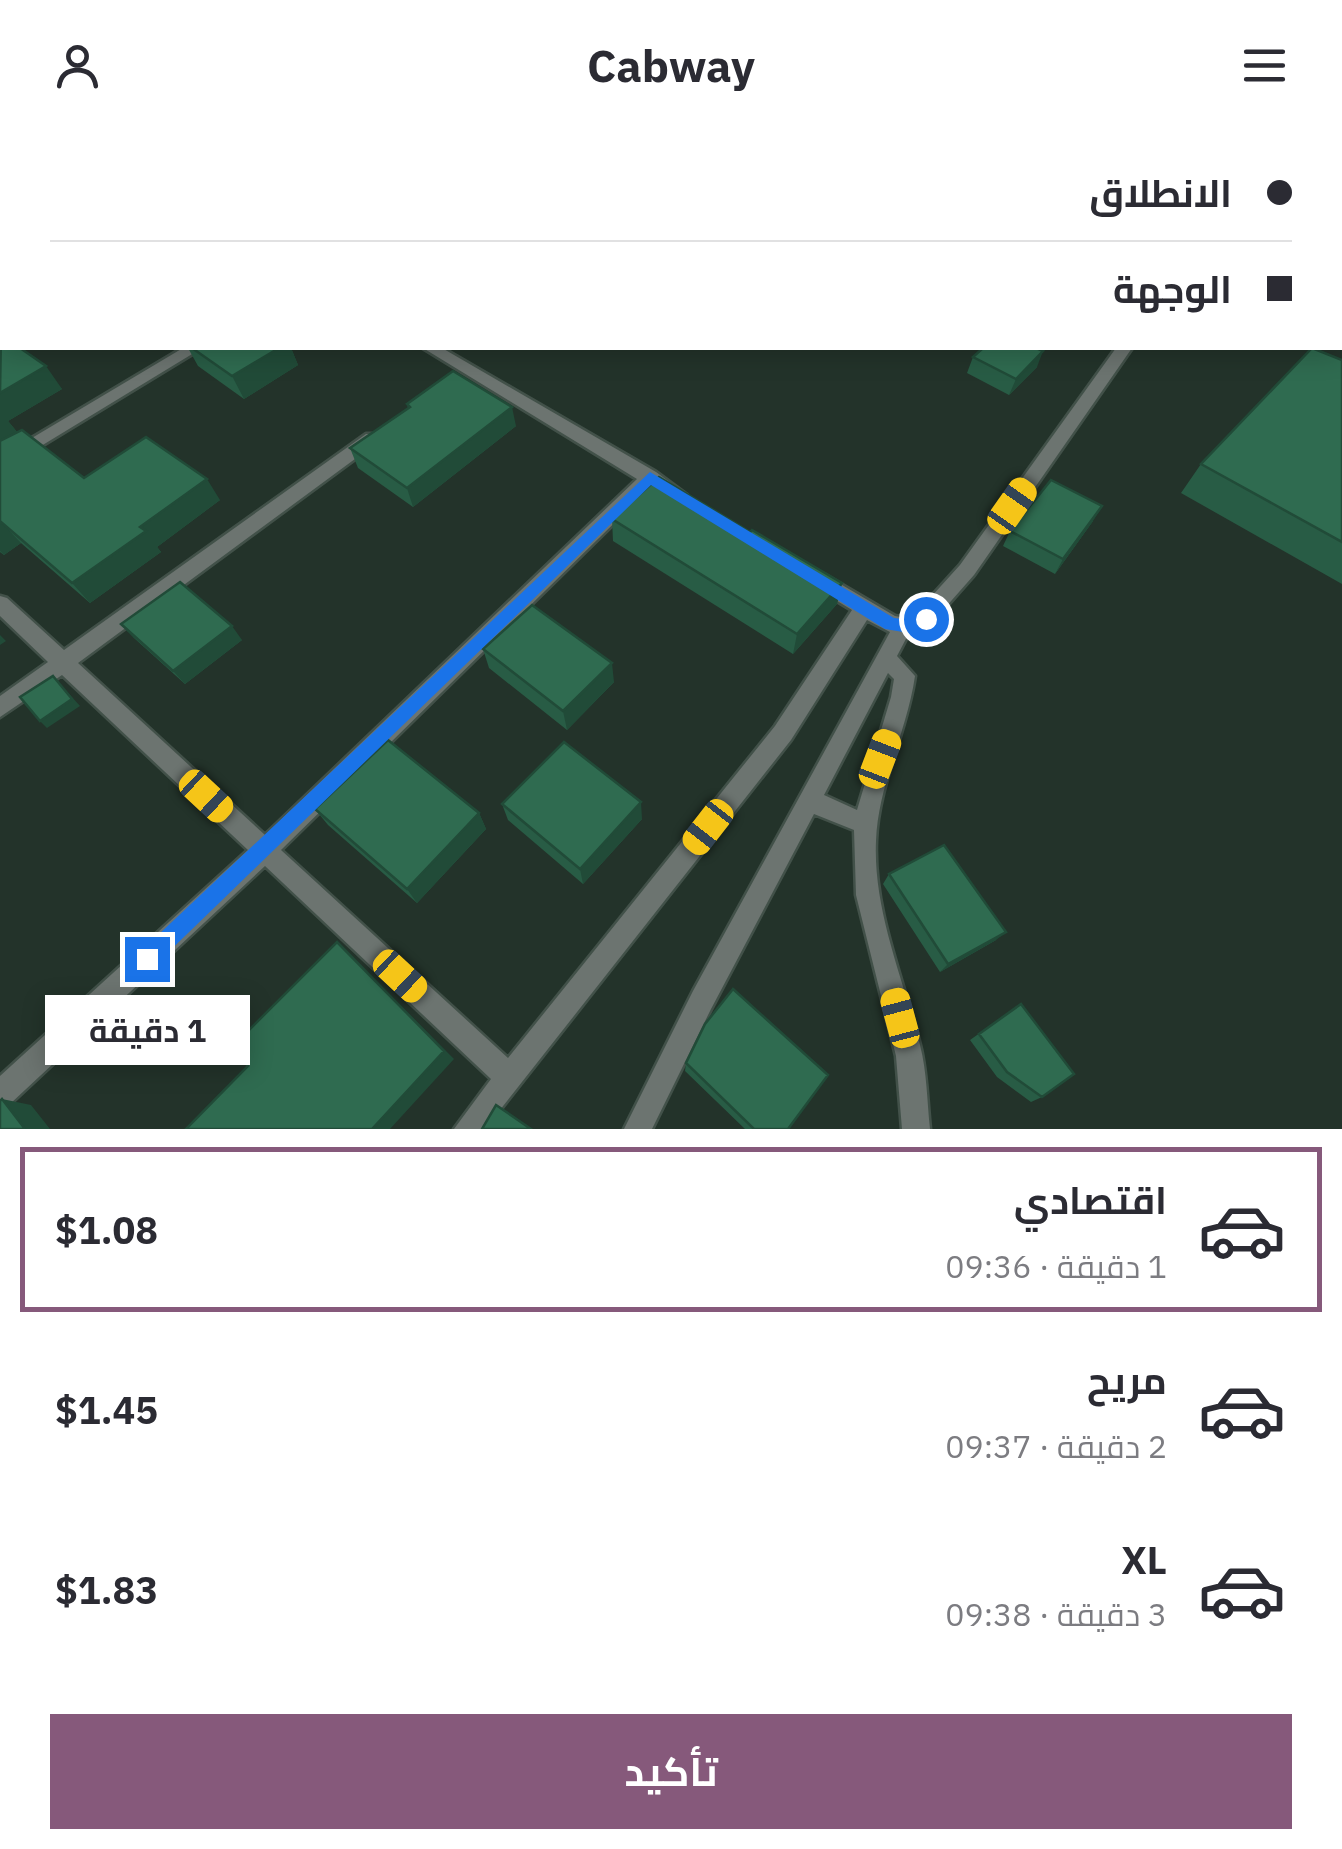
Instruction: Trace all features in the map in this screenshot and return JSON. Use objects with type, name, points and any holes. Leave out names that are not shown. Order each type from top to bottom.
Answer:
[{"type":"street","points":[[0,465],[191,350]]},
{"type":"street","points":[[433,350],[459,376],[699,507]]},
{"type":"street","points":[[798,568],[902,628],[915,628],[966,570],[1123,350]]},
{"type":"street","points":[[0,708],[386,428]]},
{"type":"street","points":[[0,1094],[264,850],[650,477]]},
{"type":"street","points":[[0,604],[509,1077]]},
{"type":"street","points":[[468,1129],[782,734],[864,608]]},
{"type":"street","points":[[638,1129],[902,628]]},
{"type":"street","points":[[886,658],[905,676],[902,701],[880,759],[865,823],[867,883],[909,1052],[916,1129]]},
{"type":"street","points":[[809,799],[835,814],[865,823]]},
{"type":"building","points":[[1,350],[23,350],[46,366],[0,393]]},
{"type":"building","points":[[195,350],[276,350],[232,376]]},
{"type":"building","points":[[981,350],[1043,351],[1016,379],[973,357]]},
{"type":"building","points":[[1310,350],[1342,360],[1342,542],[1201,464]]},
{"type":"building","points":[[453,371],[512,407],[407,488],[350,448],[410,407],[407,404]]},
{"type":"building","points":[[22,430],[84,478],[146,437],[207,479],[140,527],[146,531],[72,583],[0,523],[0,441]]},
{"type":"building","points":[[659,477],[842,583],[797,634],[612,519]]},
{"type":"building","points":[[1051,480],[1102,506],[1063,559],[1010,531]]},
{"type":"building","points":[[180,582],[232,626],[173,671],[121,624]]},
{"type":"building","points":[[532,605],[612,663],[563,711],[483,649]]},
{"type":"building","points":[[53,676],[72,699],[40,721],[20,697]]},
{"type":"building","points":[[388,740],[479,813],[407,889],[315,809]]},
{"type":"building","points":[[564,742],[641,802],[580,869],[502,804]]},
{"type":"building","points":[[944,845],[1006,932],[948,964],[889,874]]},
{"type":"building","points":[[337,942],[444,1051],[372,1129],[186,1129],[248,1066],[232,1047]]},
{"type":"building","points":[[733,989],[828,1075],[788,1129],[754,1129],[686,1063],[705,1024]]},
{"type":"building","points":[[1021,1004],[1074,1074],[1042,1097],[1007,1072],[979,1034]]},
{"type":"building","points":[[2,1099],[25,1129],[0,1129]]},
{"type":"building","points":[[496,1105],[531,1129],[482,1129]]},
{"type":"route","points":[[147,959],[650,477],[891,624],[915,628],[926,619]]}]
